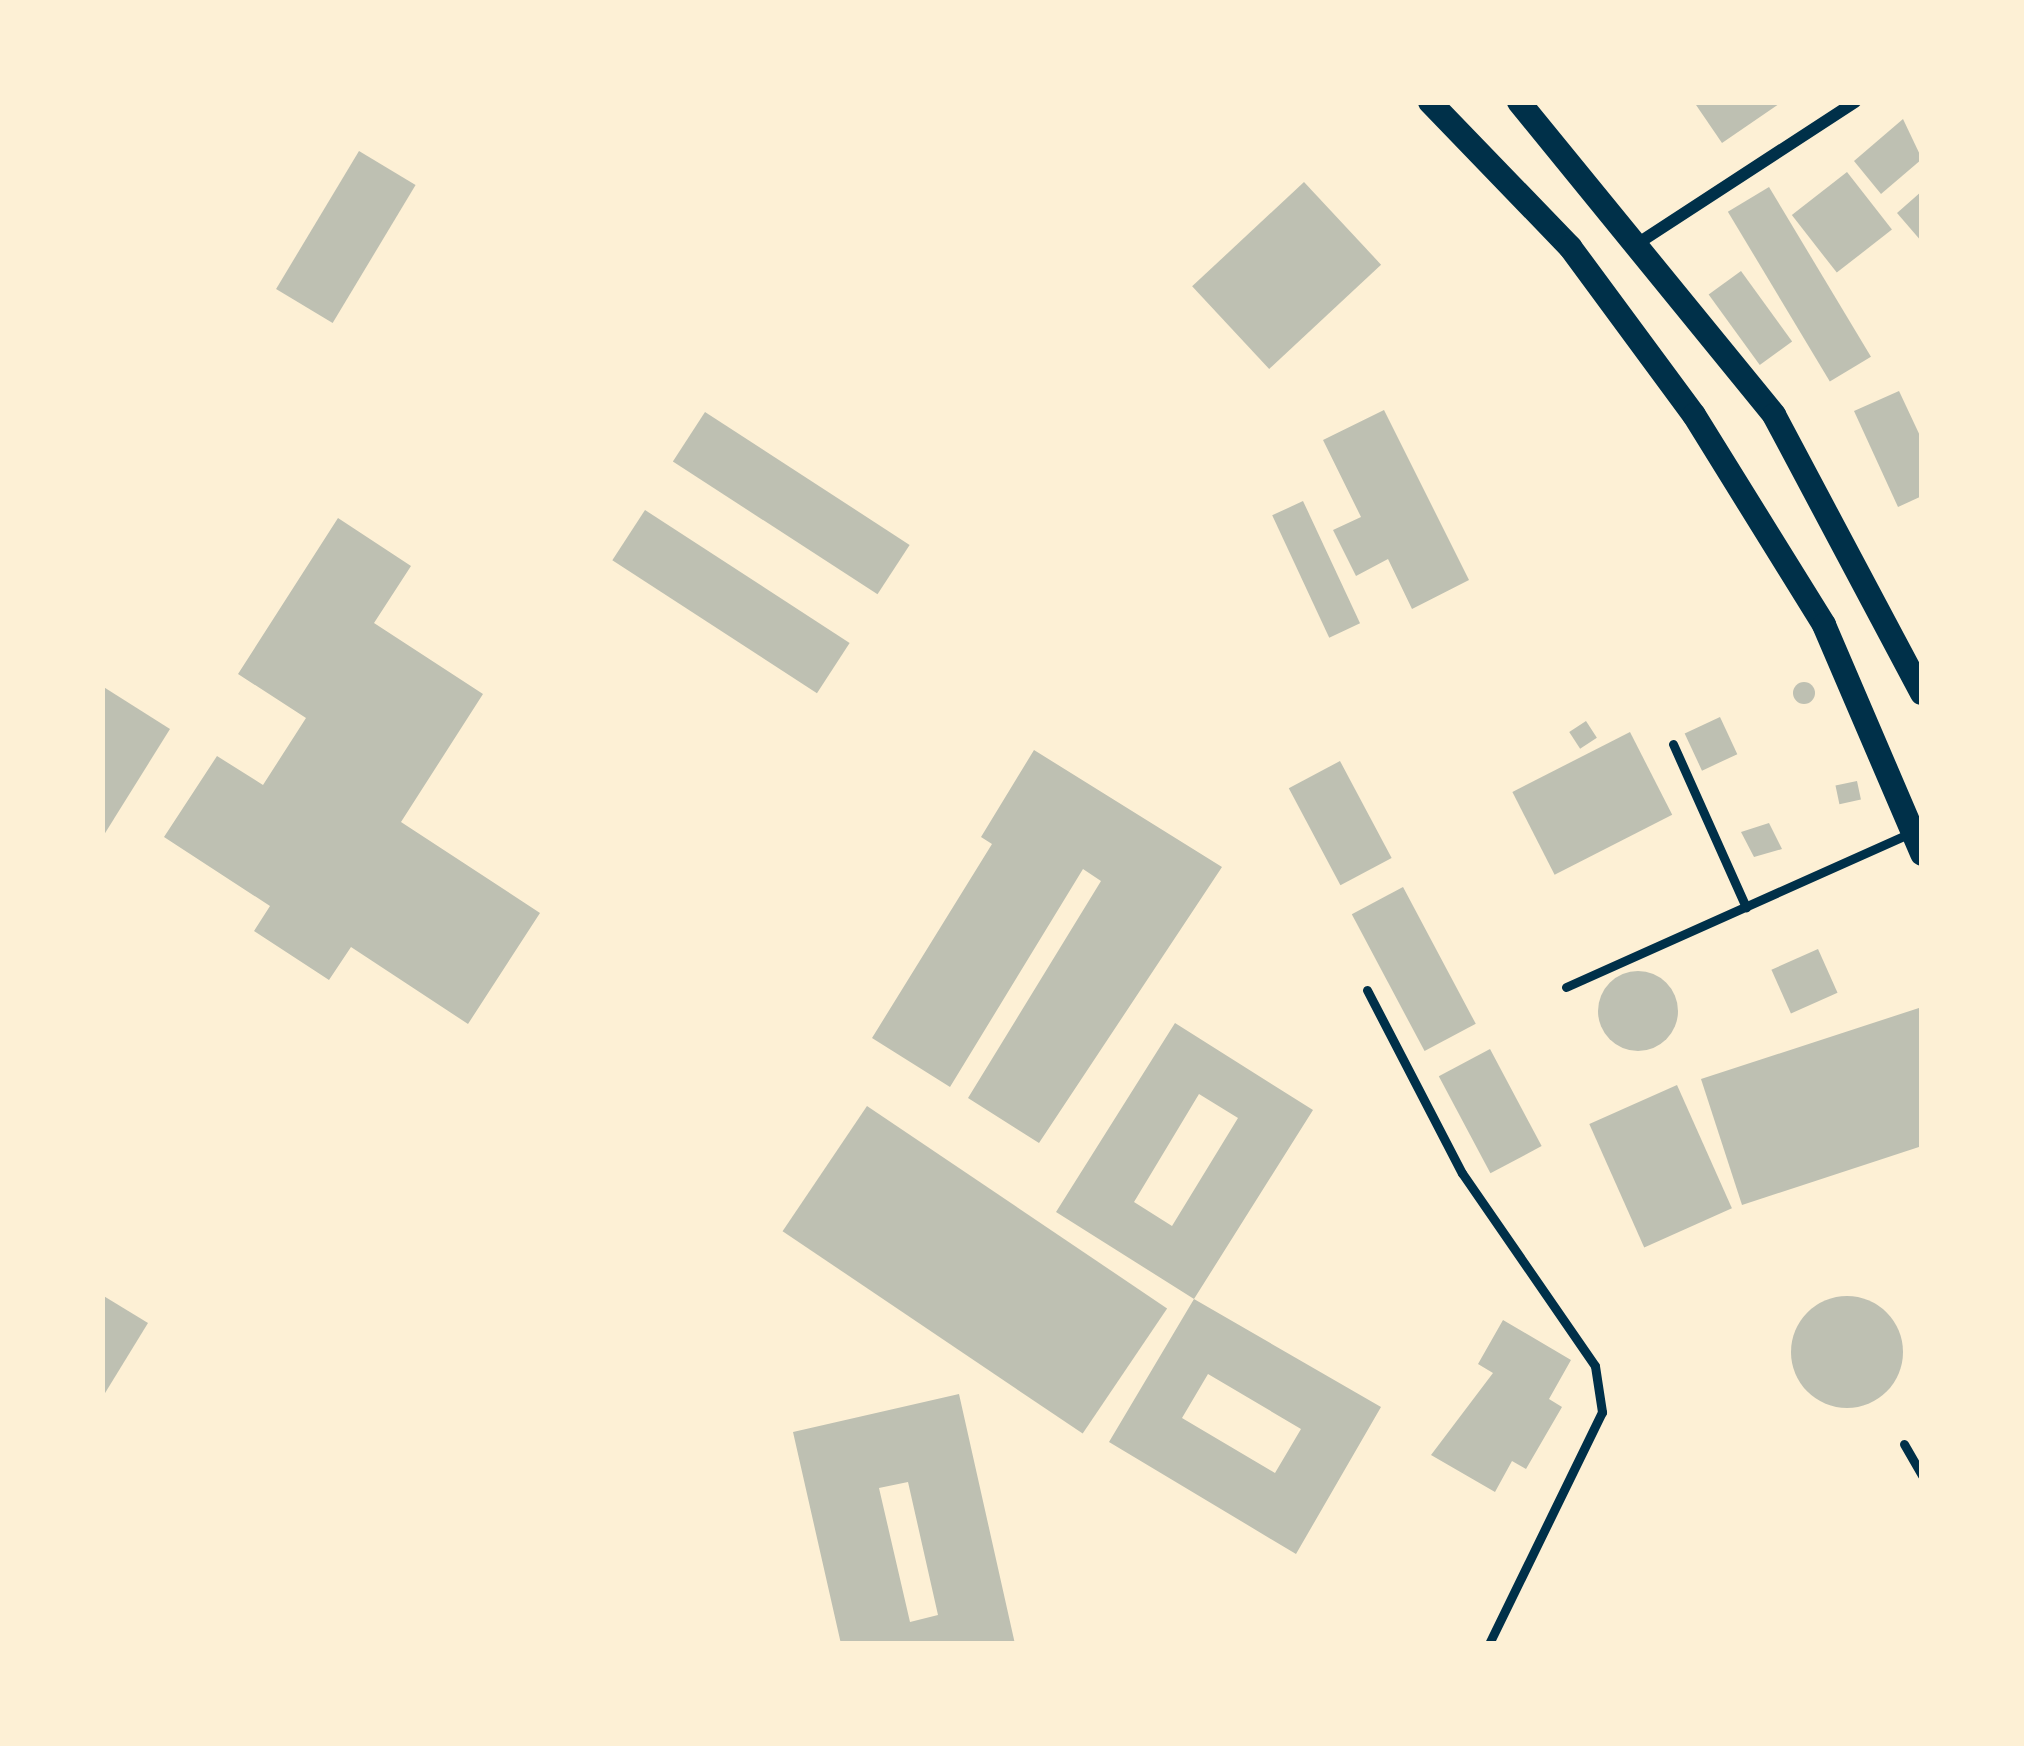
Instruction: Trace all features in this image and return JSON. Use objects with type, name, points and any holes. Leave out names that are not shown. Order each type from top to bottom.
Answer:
[{"type":"main road","points":[[1430,102],[1570,247],[1694,415],[1824,625],[1918,842]]},
{"type":"main road","points":[[1519,102],[1640,242],[1774,416],[1922,693]]},
{"type":"street","points":[[1640,242],[1855,102]]},
{"type":"lane","points":[[1673,744],[1745,907]]},
{"type":"lane","points":[[1566,987],[1745,907],[1918,842]]},
{"type":"lane","points":[[1367,990],[1462,1173],[1595,1366],[1602,1412],[1490,1644]]},
{"type":"lane","points":[[1904,1444],[1922,1474]]},
{"type":"building","points":[[1694,102],[1782,102],[1722,143]]},
{"type":"building","points":[[1903,119],[1922,159],[1881,194],[1854,161]]},
{"type":"building","points":[[359,151],[416,185],[333,323],[276,289]]},
{"type":"building","points":[[1847,172],[1892,230],[1837,273],[1792,215]]},
{"type":"building","points":[[1304,182],[1381,265],[1269,369],[1192,286]]},
{"type":"building","points":[[1769,187],[1871,357],[1830,381],[1728,212]]},
{"type":"building","points":[[1922,191],[1922,242],[1897,213]]},
{"type":"building","points":[[1741,271],[1792,341],[1760,365],[1709,295]]},
{"type":"building","points":[[1899,391],[1922,440],[1922,496],[1898,507],[1854,411]]},
{"type":"building","points":[[1384,410],[1469,580],[1412,609],[1388,559],[1356,576],[1333,530],[1361,517],[1323,440]]},
{"type":"building","points":[[705,412],[910,545],[878,594],[673,461]]},
{"type":"building","points":[[1303,501],[1360,623],[1329,638],[1272,515]]},
{"type":"building","points":[[645,510],[850,643],[817,693],[612,560]]},
{"type":"building","points":[[338,518],[411,566],[374,623],[483,694],[401,822],[540,913],[468,1024],[351,947],[329,980],[254,931],[270,906],[164,837],[217,756],[263,785],[306,718],[238,674]]},
{"type":"building","points":[[1804,682],[1815,693],[1804,704],[1793,693]]},
{"type":"building","points":[[102,686],[170,729],[102,838]]},
{"type":"building","points":[[1720,717],[1737,754],[1702,771],[1685,733]]},
{"type":"building","points":[[1586,721],[1597,738],[1580,749],[1569,732]]},
{"type":"building","points":[[1630,732],[1672,815],[1555,875],[1512,792]]},
{"type":"building","points":[[1034,750],[1222,867],[1039,1143],[968,1098],[1101,881],[1083,869],[950,1087],[872,1038],[992,844],[981,837]]},
{"type":"building","points":[[1340,761],[1392,858],[1340,885],[1289,788]]},
{"type":"building","points":[[1857,781],[1861,800],[1839,804],[1835,786]]},
{"type":"building","points":[[1769,823],[1782,849],[1754,857],[1741,832]]},
{"type":"building","points":[[1403,887],[1476,1024],[1425,1051],[1352,914]]},
{"type":"building","points":[[1818,949],[1838,993],[1791,1014],[1771,970]]},
{"type":"building","points":[[1638,971],[1666,983],[1678,1011],[1666,1039],[1638,1051],[1610,1039],[1598,1011],[1610,983]]},
{"type":"building","points":[[1922,1007],[1922,1146],[1742,1205],[1701,1079]]},
{"type":"building","points":[[1175,1023],[1313,1110],[1194,1299],[1056,1212]],"holes":[[[1199,1094],[1238,1118],[1172,1226],[1134,1202]]]},
{"type":"building","points":[[1490,1049],[1542,1146],[1490,1173],[1439,1076]]},
{"type":"building","points":[[1677,1085],[1732,1208],[1644,1247],[1589,1124]]},
{"type":"building","points":[[867,1106],[1167,1308],[1083,1434],[783,1231]]},
{"type":"building","points":[[102,1295],[148,1323],[102,1398]]},
{"type":"building","points":[[1847,1296],[1868,1301],[1886,1313],[1898,1331],[1903,1352],[1898,1373],[1886,1391],[1868,1403],[1847,1408],[1826,1403],[1808,1391],[1796,1373],[1791,1352],[1796,1331],[1808,1313],[1826,1301]]},
{"type":"building","points":[[1194,1299],[1381,1407],[1296,1554],[1109,1442]],"holes":[[[1208,1374],[1301,1429],[1275,1473],[1182,1418]]]},
{"type":"building","points":[[1503,1320],[1571,1360],[1549,1399],[1562,1407],[1526,1469],[1512,1461],[1495,1492],[1431,1455],[1493,1373],[1478,1364]]},
{"type":"building","points":[[959,1394],[1015,1644],[841,1644],[793,1432]],"holes":[[[908,1482],[938,1615],[910,1622],[879,1488]]]}]
